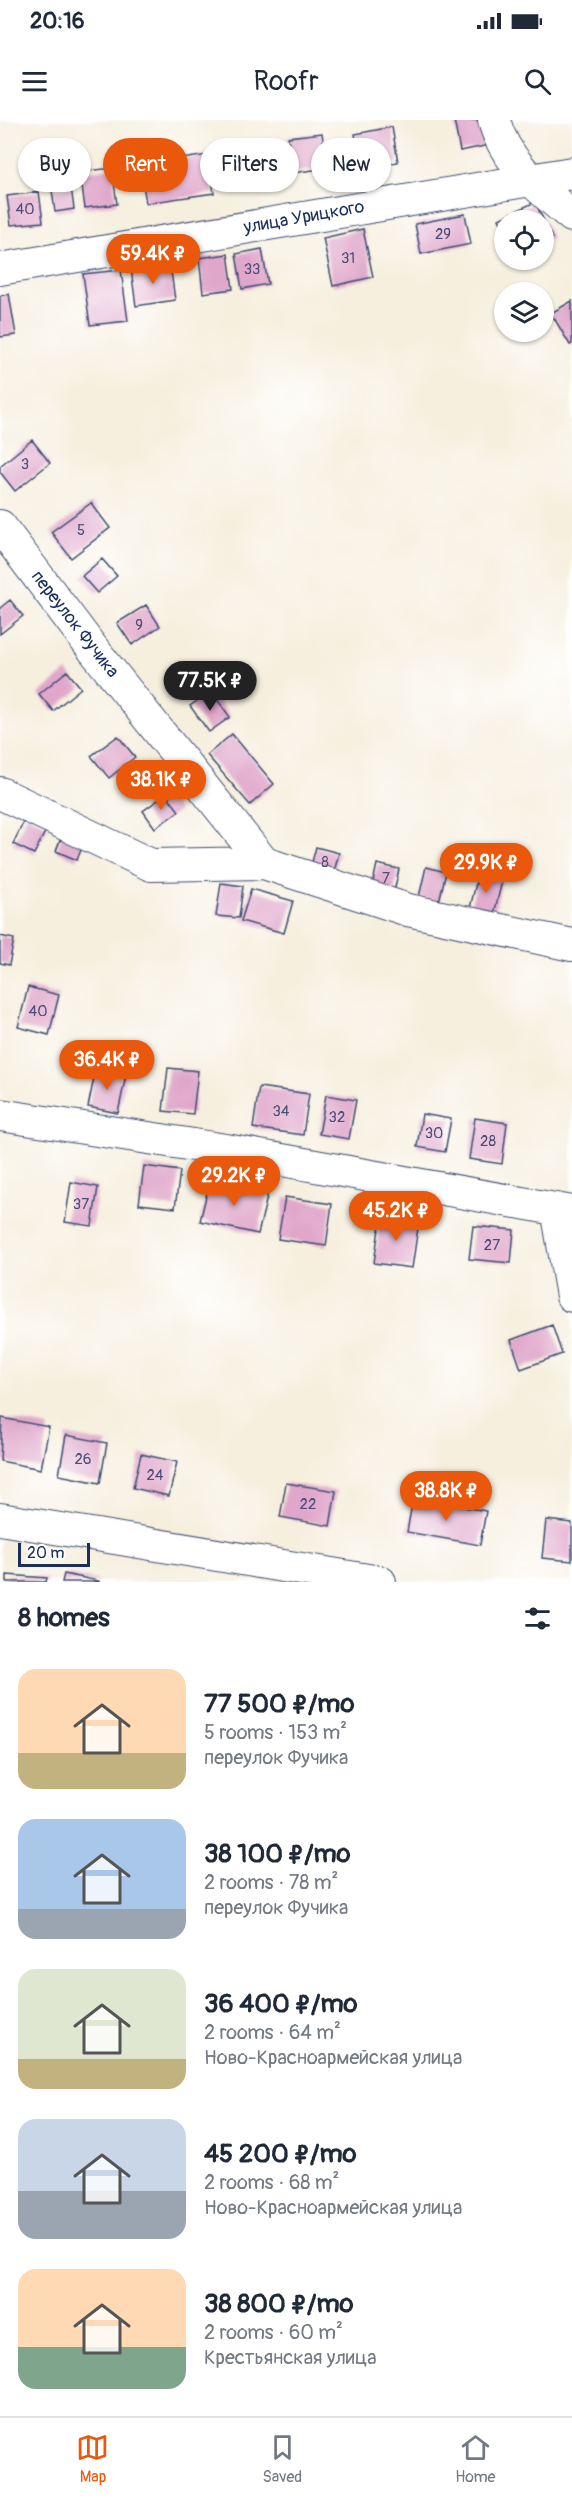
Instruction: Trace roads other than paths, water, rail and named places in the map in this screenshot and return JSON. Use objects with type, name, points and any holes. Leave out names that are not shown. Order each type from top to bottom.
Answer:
[{"type":"street","points":[[494,120],[497,133],[528,179],[572,216]]},
{"type":"street","name":"улица Урицкого","points":[[0,269],[572,172]]},
{"type":"street","name":"переулок Фучика","points":[[0,526],[89,644],[264,863]]},
{"type":"street","points":[[0,793],[151,865],[264,863],[408,910],[572,945]]},
{"type":"street","points":[[0,1114],[226,1150],[565,1210],[572,1296]]},
{"type":"street","points":[[0,1519],[380,1582]]}]
